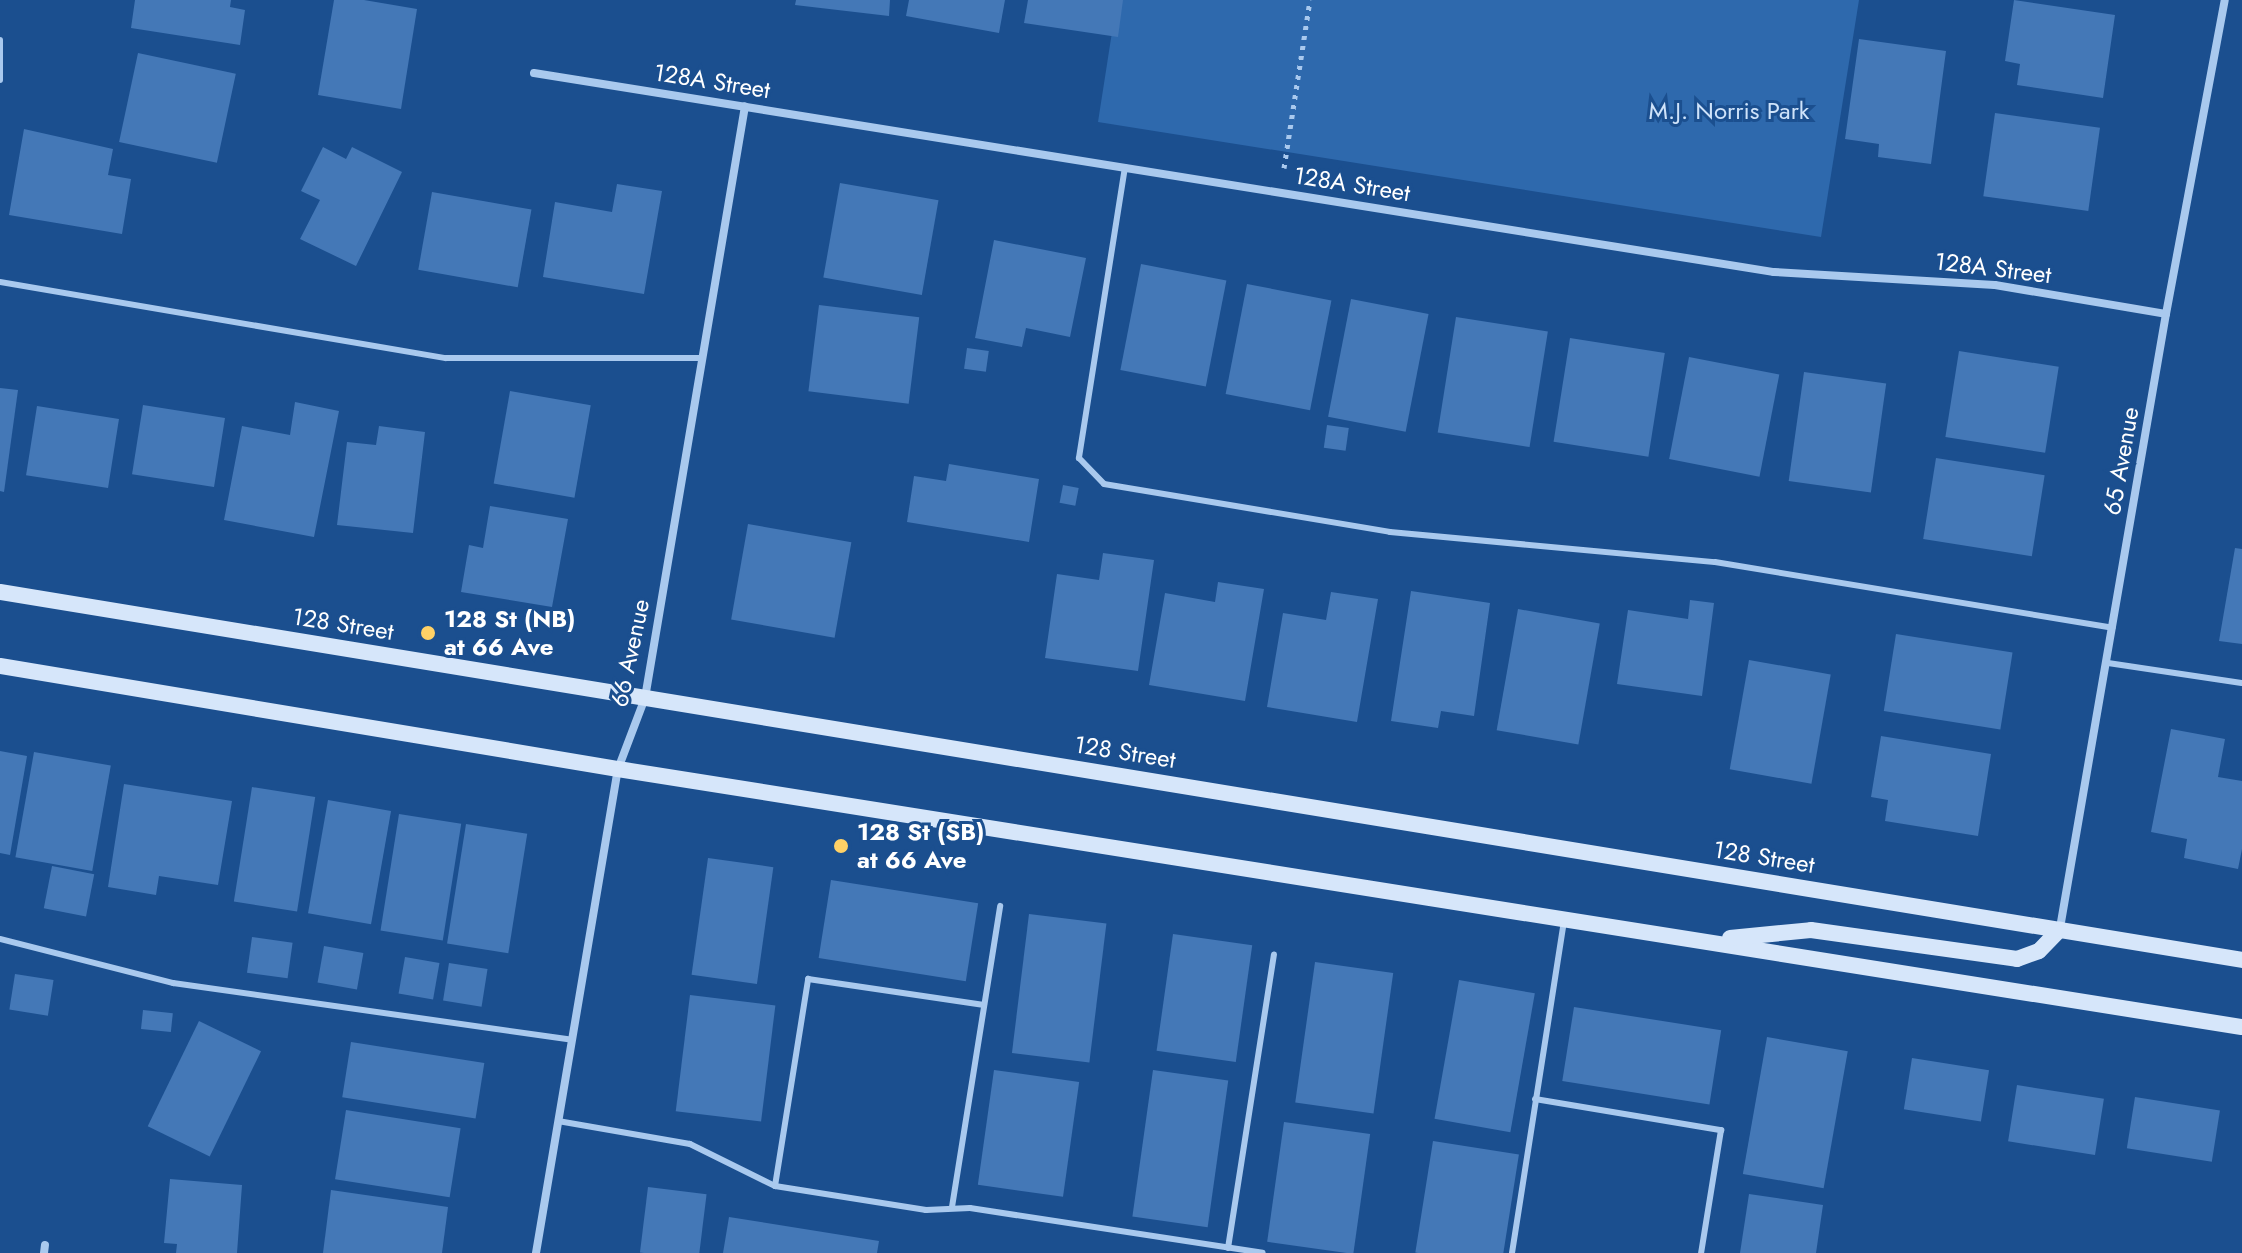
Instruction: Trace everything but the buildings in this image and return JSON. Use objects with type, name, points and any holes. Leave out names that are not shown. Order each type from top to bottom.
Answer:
[{"type":"main road","name":"128 Street","points":[[0,592],[2242,960]]},
{"type":"main road","points":[[0,666],[618,769],[2242,1027]]},
{"type":"main road","points":[[1708,940],[1811,930],[2017,959],[2039,951],[2060,929]]},
{"type":"street","name":"65 Avenue","points":[[2060,929],[2166,314],[2225,0]]},
{"type":"street","name":"128A Street","points":[[534,73],[1774,272],[1995,285],[2166,314]]},
{"type":"street","name":"66 Avenue","points":[[536,1253],[618,769],[645,698],[745,106]]},
{"type":"lane","points":[[0,40],[0,80]]},
{"type":"lane","points":[[1125,167],[1079,458],[1104,484],[1390,532],[1715,562],[2113,628]]},
{"type":"lane","points":[[0,282],[446,358],[702,358]]},
{"type":"lane","points":[[2108,663],[2242,683]]},
{"type":"lane","points":[[952,1207],[1000,906]]},
{"type":"lane","points":[[1512,1253],[1564,917]]},
{"type":"lane","points":[[0,939],[173,983],[572,1040]]},
{"type":"lane","points":[[1228,1248],[1274,955]]},
{"type":"lane","points":[[775,1186],[808,979],[984,1005]]},
{"type":"lane","points":[[1535,1099],[1721,1130],[1701,1253]]},
{"type":"lane","points":[[558,1121],[690,1144],[775,1186],[926,1210],[952,1207],[1263,1253]]},
{"type":"path","points":[[1284,168],[1310,0]]},
{"type":"green space","name":"M.J. Norris Park","points":[[1117,0],[1859,0],[1821,237],[1098,122]]},
{"type":"place","name":"128 St (NB) at 66 Ave","points":[[428,633]]},
{"type":"place","name":"128 St (SB) at 66 Ave","points":[[841,846]]}]
